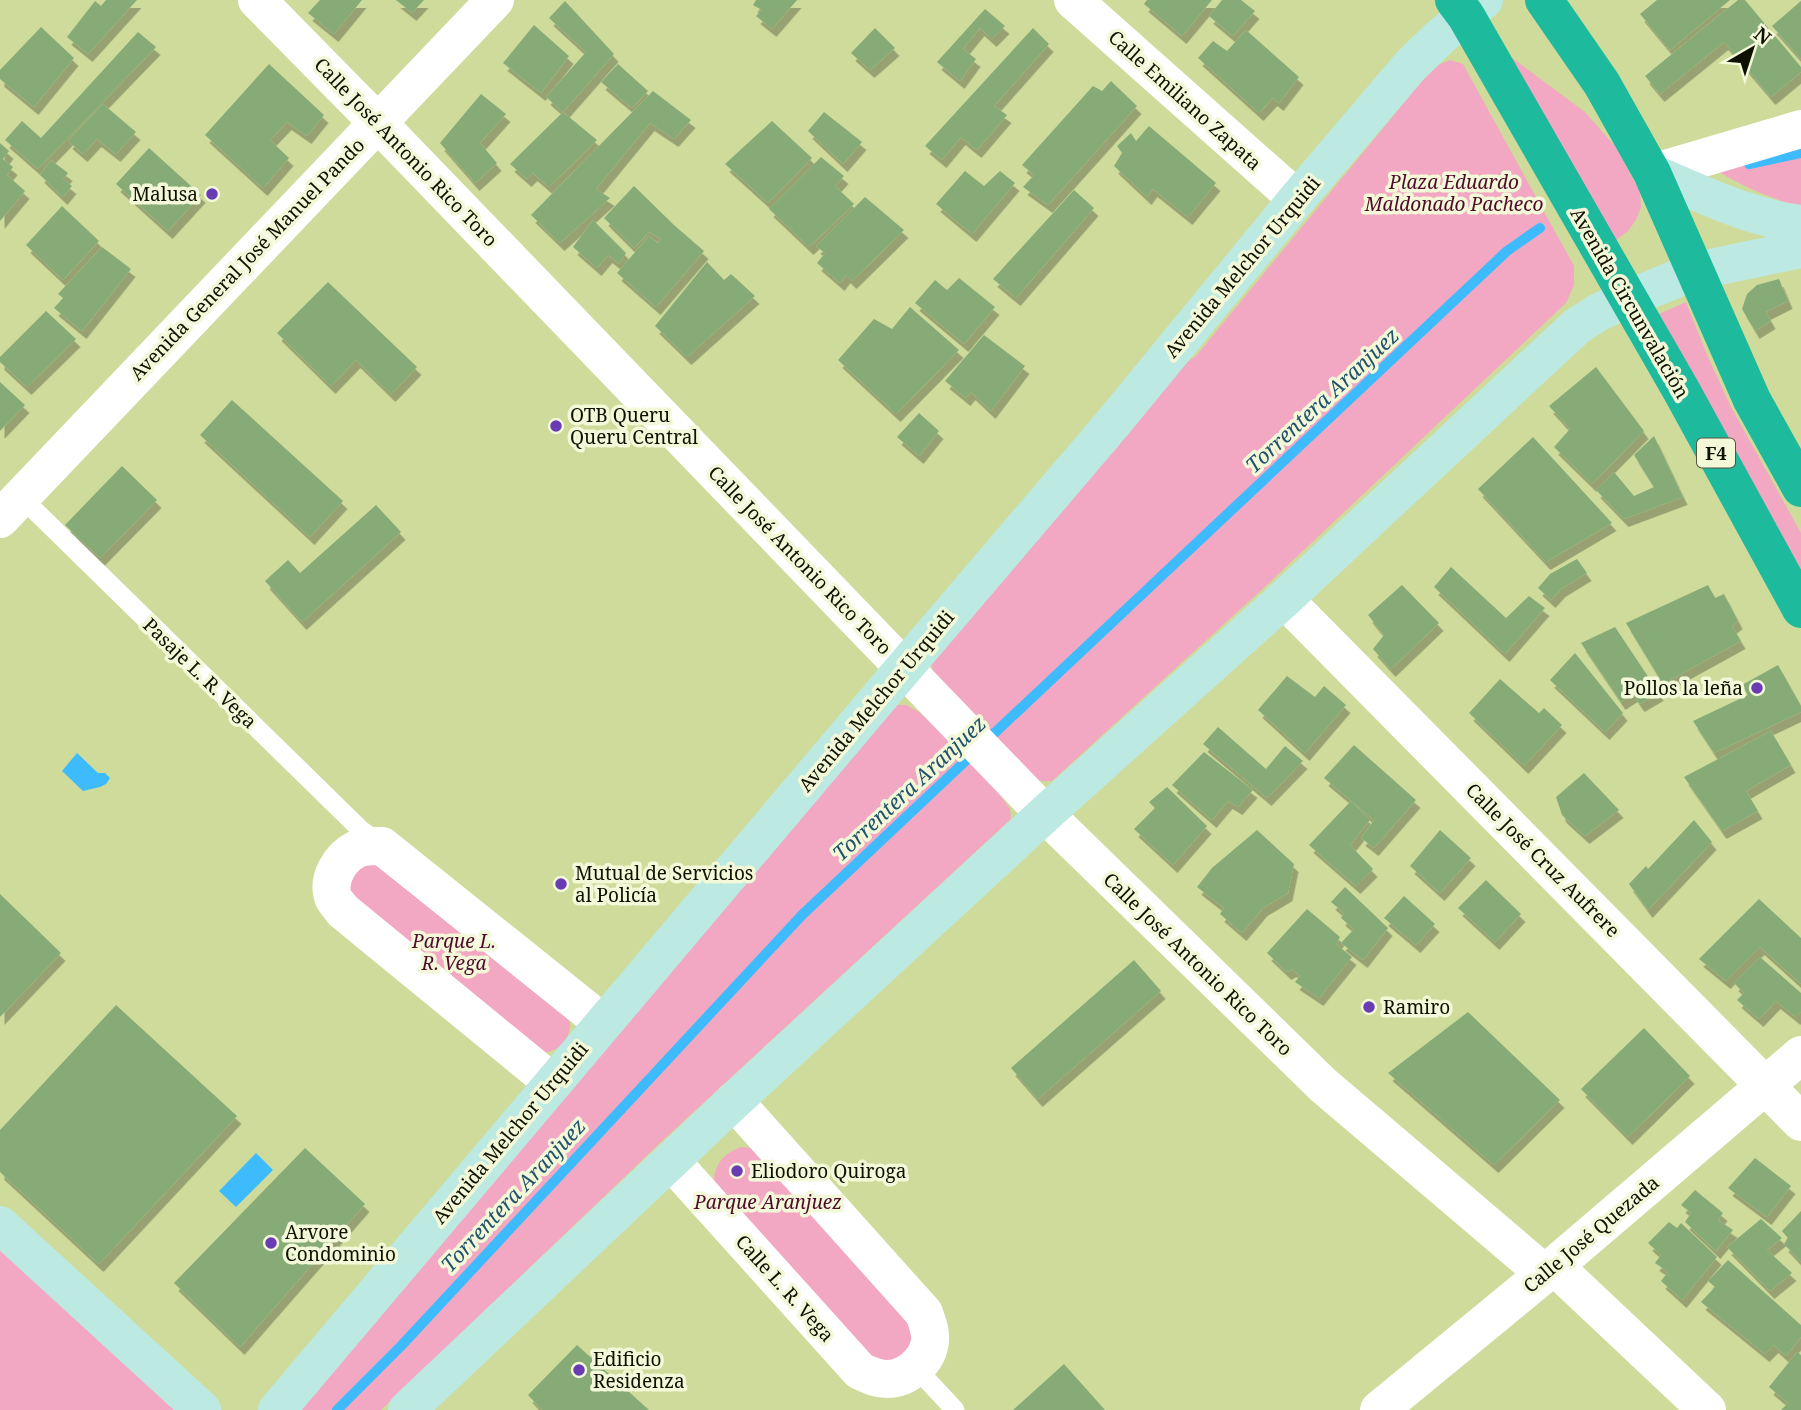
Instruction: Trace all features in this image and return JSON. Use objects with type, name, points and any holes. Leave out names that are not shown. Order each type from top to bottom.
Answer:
[{"type":"highway","points":[[1544,0],[1602,84],[1652,173],[1752,400],[1801,488]]},
{"type":"highway","name":"Avenida Circunvalación","points":[[1468,5],[1801,609]]},
{"type":"main road","name":"Avenida Melchor Urquidi","points":[[277,1410],[1113,423],[1297,199],[1411,65],[1468,5]]},
{"type":"main road","points":[[1652,173],[1753,213],[1801,224]]},
{"type":"main road","points":[[407,1410],[734,1101],[1045,814],[1284,599],[1577,326],[1599,312],[1696,271],[1801,249]]},
{"type":"main road","points":[[0,1225],[202,1410]]},
{"type":"street","name":"Calle José Antonio Rico Toro","points":[[257,0],[978,746],[1323,1085],[1550,1270],[1707,1410]]},
{"type":"street","name":"Avenida General José Manuel Pando","points":[[10,508],[495,0]]},
{"type":"street","name":"Calle Emiliano Zapata","points":[[1073,0],[1297,199]]},
{"type":"street","points":[[1652,173],[1801,129]]},
{"type":"street","name":"Calle José Cruz Aufrere","points":[[1284,599],[1801,1122]]},
{"type":"street","points":[[553,1083],[343,911],[333,898],[332,883],[344,858],[369,845],[382,846],[603,1023]]},
{"type":"street","name":"Calle José Quezada","points":[[1379,1410],[1550,1270],[1801,1055]]},
{"type":"street","points":[[734,1101],[924,1313],[930,1342],[925,1356],[916,1368]]},
{"type":"street","name":"Calle L. R. Vega","points":[[671,1161],[860,1371],[889,1379],[903,1376],[916,1368]]},
{"type":"lane","name":"Pasaje L. R. Vega","points":[[10,508],[361,830],[382,846]]},
{"type":"lane","points":[[916,1368],[955,1410]]},
{"type":"green space","points":[[1507,54],[1585,112],[1615,146],[1640,192],[1641,207],[1628,231],[1616,240]]},
{"type":"green space","name":"Plaza Eduardo Maldonado Pacheco","points":[[1450,60],[1463,64],[1574,266],[1574,285],[1566,303],[1269,583],[1052,781],[1036,781],[933,671],[930,659],[1186,363],[1196,356],[1421,82],[1438,65]]},
{"type":"green space","points":[[1801,143],[1801,207],[1755,190],[1712,168]]},
{"type":"green space","points":[[1686,302],[1731,407],[1801,533],[1801,569],[1659,314]]},
{"type":"green space","points":[[893,705],[906,705],[919,712],[966,752],[980,766],[1010,809],[1011,819],[660,1143],[381,1410],[299,1410]]},
{"type":"green space","name":"Parque L. R. Vega","points":[[371,855],[570,1021],[569,1033],[564,1043],[555,1050],[543,1053],[347,896],[343,880]]},
{"type":"green space","name":"Parque Aranjuez","points":[[741,1147],[751,1148],[915,1330],[905,1356],[878,1363],[714,1182],[721,1160]]},
{"type":"green space","points":[[0,1213],[195,1410],[0,1410]]},
{"type":"water","points":[[77,753],[98,773],[105,773],[110,778],[106,784],[83,791],[62,771]]},
{"type":"water","points":[[256,1153],[273,1170],[236,1207],[219,1191]]},
{"type":"building","points":[[106,0],[137,0],[88,54],[67,37],[95,1],[101,6]]},
{"type":"building","points":[[320,0],[362,0],[334,34],[308,13]]},
{"type":"building","points":[[396,0],[424,0],[412,13]]},
{"type":"building","points":[[756,0],[797,0],[772,29],[756,16],[762,10],[753,5]]},
{"type":"building","points":[[1147,0],[1212,0],[1182,36],[1144,4]]},
{"type":"building","points":[[1222,0],[1241,0],[1255,11],[1233,36],[1209,16]]},
{"type":"building","points":[[1657,0],[1730,0],[1670,50],[1640,14]]},
{"type":"building","points":[[1738,0],[1745,0],[1801,67],[1801,72],[1771,97],[1724,42],[1660,94],[1645,76]]},
{"type":"building","points":[[565,1],[614,54],[563,112],[546,97],[586,52],[549,18]]},
{"type":"building","points":[[1801,1],[1801,59],[1772,26]]},
{"type":"building","points":[[985,9],[1005,26],[992,39],[980,28],[963,49],[976,59],[960,81],[937,62]]},
{"type":"building","points":[[534,25],[569,56],[541,93],[503,63]]},
{"type":"building","points":[[41,27],[74,58],[34,107],[0,79],[0,70]]},
{"type":"building","points":[[875,28],[895,48],[870,70],[851,53]]},
{"type":"building","points":[[1033,28],[1049,44],[994,106],[1007,115],[977,150],[961,137],[942,160],[925,146]]},
{"type":"building","points":[[1246,30],[1299,77],[1279,103],[1273,98],[1259,113],[1198,58],[1213,41],[1227,51]]},
{"type":"building","points":[[138,32],[156,47],[38,169],[5,140],[22,121],[41,138]]},
{"type":"building","points":[[269,64],[324,115],[307,136],[287,122],[270,140],[289,158],[263,188],[205,135]]},
{"type":"building","points":[[618,64],[648,91],[632,108],[601,82]]},
{"type":"building","points":[[1111,81],[1137,106],[1048,205],[1023,187],[1034,175],[1022,165],[1093,86],[1102,91]]},
{"type":"building","points":[[653,91],[691,120],[674,139],[650,123],[596,189],[610,198],[560,243],[531,215]]},
{"type":"building","points":[[481,94],[506,114],[480,143],[497,163],[475,183],[440,143]]},
{"type":"building","points":[[103,104],[136,132],[116,154],[97,139],[83,154],[68,141]]},
{"type":"building","points":[[563,112],[597,140],[549,187],[533,173],[527,179],[510,164]]},
{"type":"building","points":[[824,112],[862,142],[843,164],[808,131]]},
{"type":"building","points":[[772,121],[812,158],[768,203],[725,164]]},
{"type":"building","points":[[1149,126],[1216,183],[1188,217],[1153,189],[1147,197],[1114,166],[1122,153],[1117,146],[1131,133],[1136,141]]},
{"type":"building","points":[[0,143],[9,151],[3,159],[13,167],[7,175],[25,191],[0,221]]},
{"type":"building","points":[[149,148],[201,195],[168,231],[116,184]]},
{"type":"building","points":[[821,157],[844,176],[835,186],[854,204],[809,247],[769,209]]},
{"type":"building","points":[[51,160],[68,173],[63,179],[72,186],[63,197],[40,175]]},
{"type":"building","points":[[965,171],[984,186],[1000,171],[1015,183],[972,234],[936,204]]},
{"type":"building","points":[[634,186],[704,251],[656,307],[617,273],[649,236],[658,243],[661,239],[649,232],[634,248],[604,218]]},
{"type":"building","points":[[1074,190],[1094,208],[1016,298],[993,279]]},
{"type":"building","points":[[865,197],[904,230],[852,281],[846,275],[840,283],[817,263],[825,253],[816,246]]},
{"type":"building","points":[[62,206],[99,241],[63,280],[26,245]]},
{"type":"building","points":[[593,220],[626,253],[619,264],[608,255],[597,268],[573,247]]},
{"type":"building","points":[[102,247],[131,269],[82,331],[54,308],[63,298],[58,294]]},
{"type":"building","points":[[707,262],[724,280],[731,274],[755,296],[687,357],[655,326]]},
{"type":"building","points":[[959,278],[995,307],[964,344],[915,303],[935,280],[947,290]]},
{"type":"building","points":[[1779,279],[1788,301],[1766,312],[1771,321],[1755,331],[1742,309],[1747,294],[1757,285]]},
{"type":"building","points":[[328,282],[417,367],[391,394],[356,360],[331,386],[277,333]]},
{"type":"building","points":[[910,307],[959,350],[896,414],[838,360],[874,319],[892,329]]},
{"type":"building","points":[[46,311],[76,339],[27,387],[0,362],[0,357]]},
{"type":"building","points":[[984,335],[1025,366],[991,411],[971,392],[966,398],[945,381]]},
{"type":"building","points":[[1596,367],[1644,431],[1592,484],[1554,447],[1570,429],[1549,406]]},
{"type":"building","points":[[0,382],[25,405],[0,431]]},
{"type":"building","points":[[232,400],[343,501],[310,537],[200,435]]},
{"type":"building","points":[[919,413],[939,431],[919,456],[897,437]]},
{"type":"building","points":[[1654,436],[1683,497],[1624,519],[1596,490],[1614,472],[1634,496],[1654,487],[1634,455]]},
{"type":"building","points":[[1533,437],[1612,523],[1546,562],[1478,489]]},
{"type":"building","points":[[122,466],[157,500],[100,558],[65,525]]},
{"type":"building","points":[[376,505],[401,532],[302,622],[265,581],[288,560],[300,573]]},
{"type":"building","points":[[1577,559],[1587,573],[1561,589],[1551,600],[1538,588],[1550,574]]},
{"type":"building","points":[[1451,567],[1506,618],[1529,596],[1545,608],[1505,654],[1434,587]]},
{"type":"building","points":[[1402,585],[1439,623],[1391,669],[1373,649],[1384,635],[1368,615]]},
{"type":"building","points":[[1708,585],[1715,598],[1724,594],[1738,621],[1732,626],[1741,641],[1663,684],[1626,623]]},
{"type":"building","points":[[1615,627],[1659,693],[1640,704],[1633,694],[1621,702],[1581,643]]},
{"type":"building","points":[[1575,653],[1623,713],[1605,732],[1550,680]]},
{"type":"building","points":[[1778,665],[1801,706],[1801,712],[1714,753],[1693,721],[1748,695],[1742,685]]},
{"type":"building","points":[[1287,676],[1315,697],[1324,686],[1346,705],[1305,753],[1258,710]]},
{"type":"building","points":[[1500,679],[1539,713],[1544,708],[1562,725],[1524,766],[1469,713]]},
{"type":"building","points":[[1218,727],[1266,769],[1285,746],[1303,761],[1267,798],[1203,744]]},
{"type":"building","points":[[1771,731],[1791,765],[1746,791],[1758,811],[1722,831],[1684,777]]},
{"type":"building","points":[[1354,745],[1416,800],[1374,848],[1361,838],[1374,820],[1324,778]]},
{"type":"building","points":[[1204,752],[1253,790],[1238,807],[1228,801],[1212,820],[1172,785]]},
{"type":"building","points":[[1584,773],[1619,810],[1585,836],[1562,815],[1556,797]]},
{"type":"building","points":[[1167,787],[1207,826],[1173,865],[1134,829],[1155,808],[1149,802]]},
{"type":"building","points":[[1351,801],[1370,820],[1350,845],[1373,869],[1356,886],[1309,845]]},
{"type":"building","points":[[1694,820],[1712,842],[1648,910],[1629,884],[1646,866],[1648,869]]},
{"type":"building","points":[[1257,830],[1294,864],[1288,893],[1263,908],[1242,933],[1220,914],[1224,908],[1197,887],[1212,868]]},
{"type":"building","points":[[1440,830],[1471,858],[1440,893],[1410,866]]},
{"type":"building","points":[[1486,880],[1521,914],[1495,942],[1458,908]]},
{"type":"building","points":[[1345,887],[1388,928],[1363,960],[1341,943],[1354,929],[1341,918],[1344,913],[1331,902]]},
{"type":"building","points":[[0,894],[61,953],[0,1017]]},
{"type":"building","points":[[1404,896],[1435,924],[1416,945],[1384,918]]},
{"type":"building","points":[[1759,899],[1801,938],[1801,984],[1760,947],[1726,981],[1699,959]]},
{"type":"building","points":[[1307,909],[1340,937],[1336,944],[1352,957],[1319,998],[1295,982],[1300,976],[1292,969],[1287,972],[1267,953]]},
{"type":"building","points":[[1760,957],[1801,993],[1801,1012],[1796,1017],[1776,1001],[1759,1019],[1737,1000],[1744,993],[1734,983]]},
{"type":"building","points":[[1134,960],[1161,991],[1038,1099],[1011,1068]]},
{"type":"building","points":[[116,1005],[237,1116],[99,1264],[0,1172],[0,1130]]},
{"type":"building","points":[[1468,1012],[1560,1100],[1494,1165],[1388,1073]]},
{"type":"building","points":[[1644,1028],[1690,1076],[1628,1137],[1581,1089]]},
{"type":"building","name":"Arvore Condominio","points":[[305,1148],[365,1204],[240,1347],[174,1283]]},
{"type":"building","points":[[1755,1158],[1791,1186],[1767,1217],[1728,1188]]},
{"type":"building","points":[[1695,1190],[1723,1213],[1718,1220],[1733,1230],[1716,1251],[1685,1222],[1691,1213],[1681,1205]]},
{"type":"building","points":[[1801,1211],[1801,1262],[1784,1244],[1788,1238],[1782,1231]]},
{"type":"building","points":[[1761,1219],[1782,1238],[1767,1250],[1792,1273],[1770,1291],[1727,1247]]},
{"type":"building","points":[[1669,1222],[1677,1228],[1681,1223],[1717,1257],[1682,1300],[1661,1281],[1668,1272],[1655,1263],[1661,1255],[1648,1243]]},
{"type":"building","points":[[1728,1260],[1801,1325],[1801,1337],[1786,1356],[1774,1345],[1765,1354],[1701,1302],[1715,1287],[1708,1281]]},
{"type":"building","name":"Edificio Residenza","points":[[577,1345],[649,1410],[542,1410],[528,1395]]},
{"type":"building","points":[[1797,1352],[1801,1355],[1801,1410],[1781,1410],[1788,1403],[1769,1387]]},
{"type":"building","points":[[1064,1364],[1105,1410],[1013,1410]]},
{"type":"waterway","name":"Torrentera Aranjuez","points":[[1749,164],[1801,153]]},
{"type":"waterway","name":"Torrentera Aranjuez","points":[[986,741],[1507,251],[1540,228]]},
{"type":"waterway","name":"Torrentera Aranjuez","points":[[337,1410],[401,1346],[802,915],[975,752]]},
{"type":"place","name":"Malusa","points":[[212,194]]},
{"type":"place","name":"OTB Queru Queru Central","points":[[556,426]]},
{"type":"place","name":"Pollos la leña","points":[[1757,688]]},
{"type":"place","name":"Mutual de Servicios al Policía","points":[[561,884]]},
{"type":"place","name":"Ramiro","points":[[1369,1007]]},
{"type":"place","name":"Eliodoro Quiroga","points":[[737,1171]]},
{"type":"place","name":"Arvore Condominio","points":[[271,1243]]},
{"type":"place","name":"Edificio Residenza","points":[[579,1370]]}]
